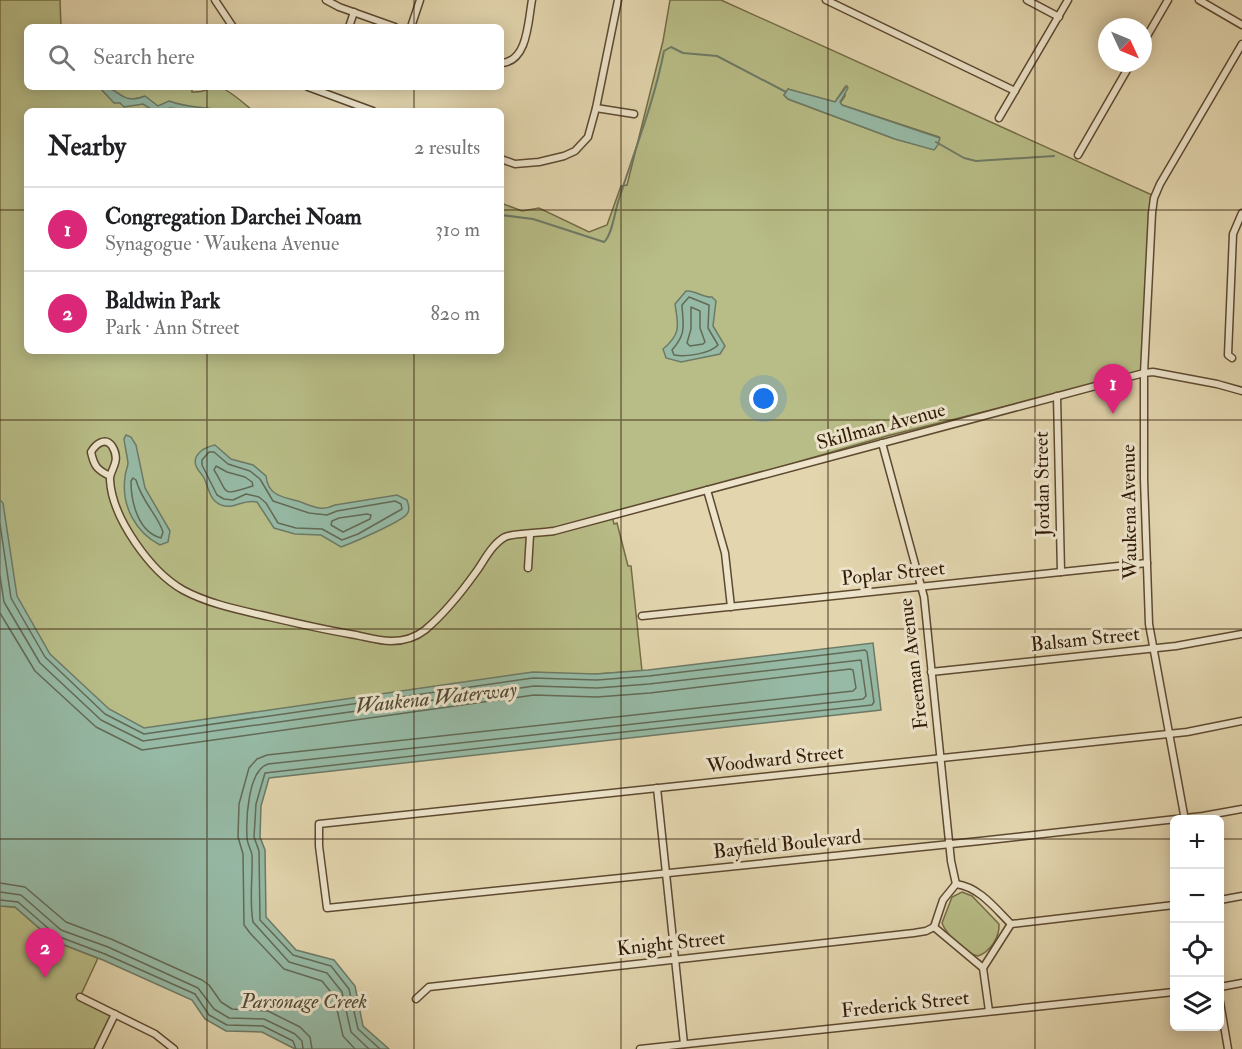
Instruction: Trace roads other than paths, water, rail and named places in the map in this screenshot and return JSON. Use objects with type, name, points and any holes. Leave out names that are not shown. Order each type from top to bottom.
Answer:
[{"type":"street","points":[[214,0],[231,24]]},
{"type":"street","points":[[326,0],[387,24]]},
{"type":"street","points":[[412,24],[420,0]]},
{"type":"street","points":[[504,63],[512,62],[520,51],[532,0]]},
{"type":"street","points":[[504,160],[515,164],[564,156],[575,151],[588,137],[618,0]]},
{"type":"street","points":[[826,0],[1015,91]]},
{"type":"street","points":[[1027,0],[1059,17]]},
{"type":"street","points":[[999,118],[1068,0]]},
{"type":"street","points":[[1152,28],[1168,0]]},
{"type":"street","points":[[1199,0],[1242,25]]},
{"type":"street","points":[[350,24],[354,12]]},
{"type":"street","name":"Waukena Avenue","points":[[1184,815],[1149,624],[1144,480],[1144,373],[1151,225],[1154,198],[1160,184],[1242,44]]},
{"type":"street","points":[[1078,155],[1126,72]]},
{"type":"street","points":[[326,90],[365,108]]},
{"type":"street","points":[[596,108],[634,114]]},
{"type":"street","points":[[1232,358],[1228,355],[1233,234],[1242,213]]},
{"type":"street","name":"Skillman Avenue","points":[[110,476],[113,498],[124,524],[151,562],[167,579],[183,590],[242,610],[330,631],[389,641],[407,639],[425,630],[452,603],[499,542],[506,537],[554,531],[1144,373],[1153,372],[1242,391]]},
{"type":"street","name":"Jordan Street","points":[[1057,396],[1061,572]]},
{"type":"street","points":[[102,441],[112,447],[116,462],[110,476],[99,471],[91,452],[102,441]]},
{"type":"street","name":"Freeman Avenue","points":[[882,443],[924,597],[949,844],[956,884]]},
{"type":"street","points":[[707,490],[724,553],[730,607]]},
{"type":"street","points":[[528,568],[530,535]]},
{"type":"street","name":"Poplar Street","points":[[642,616],[1147,563]]},
{"type":"street","name":"Balsam Street","points":[[932,672],[1176,646],[1242,634]]},
{"type":"street","name":"Woodward Street","points":[[336,908],[327,908],[319,824],[1169,733],[1242,721]]},
{"type":"street","points":[[657,788],[684,1044]]},
{"type":"street","name":"Bayfield Boulevard","points":[[1208,815],[1242,809]]},
{"type":"street","name":"Bayfield Boulevard","points":[[336,908],[1170,821]]},
{"type":"street","points":[[983,968],[934,927],[943,900],[956,884],[968,886],[976,891],[1011,924],[1170,905]]},
{"type":"street","points":[[1224,899],[1242,896]]},
{"type":"street","points":[[989,1011],[983,968],[1011,924]]},
{"type":"street","name":"Knight Street","points":[[416,999],[429,987],[914,933],[934,927]]},
{"type":"street","points":[[1224,986],[1242,983]]},
{"type":"street","name":"Frederick Street","points":[[640,1049],[1170,992]]},
{"type":"street","points":[[80,997],[155,1034],[174,1049]]},
{"type":"street","points":[[98,1049],[115,1014]]},
{"type":"street","points":[[1224,1026],[1228,1049]]},
{"type":"water","points":[[847,86],[840,102],[842,105],[940,138],[938,145],[934,150],[895,139],[788,99],[784,95],[788,89],[835,102]]},
{"type":"water","points":[[102,90],[112,90],[130,99],[145,96],[158,106],[169,101],[204,108],[149,108],[143,104],[124,107],[120,103],[114,103]]},
{"type":"water","points":[[686,291],[712,297],[716,301],[713,326],[725,346],[720,354],[681,362],[666,358],[663,349],[673,338],[677,328],[675,304]]},
{"type":"water","points":[[126,435],[131,437],[136,445],[145,488],[170,531],[168,542],[160,545],[143,533],[137,525],[125,498],[125,475],[128,463],[124,439]]},
{"type":"water","points":[[215,445],[231,459],[253,465],[266,476],[267,483],[273,492],[282,497],[321,508],[397,495],[407,500],[409,511],[396,522],[341,547],[321,535],[295,534],[274,528],[257,502],[226,506],[217,503],[212,497],[195,462],[200,452]]},
{"type":"water","points":[[0,500],[3,503],[17,596],[50,654],[109,709],[144,728],[533,672],[596,674],[648,670],[873,643],[881,710],[269,778],[261,806],[260,837],[265,850],[266,917],[296,950],[334,960],[355,986],[363,1026],[389,1049],[295,1049],[262,1032],[226,1031],[205,1019],[192,1000],[54,941],[15,907],[0,906]]},
{"type":"waterway","points":[[504,215],[533,219],[604,242],[607,239],[650,107],[664,51],[671,47],[683,53],[717,56],[786,92]]},
{"type":"waterway","points":[[936,142],[964,158],[976,161],[1054,156]]},
{"type":"place","name":"Congregation Darchei Noam","points":[[1113,414]]},
{"type":"place","name":"Baldwin Park","points":[[45,978]]},
{"type":"water label","name":"Waukena Waterway","points":[[436,698]]},
{"type":"water label","name":"Parsonage Creek","points":[[304,1001]]}]
